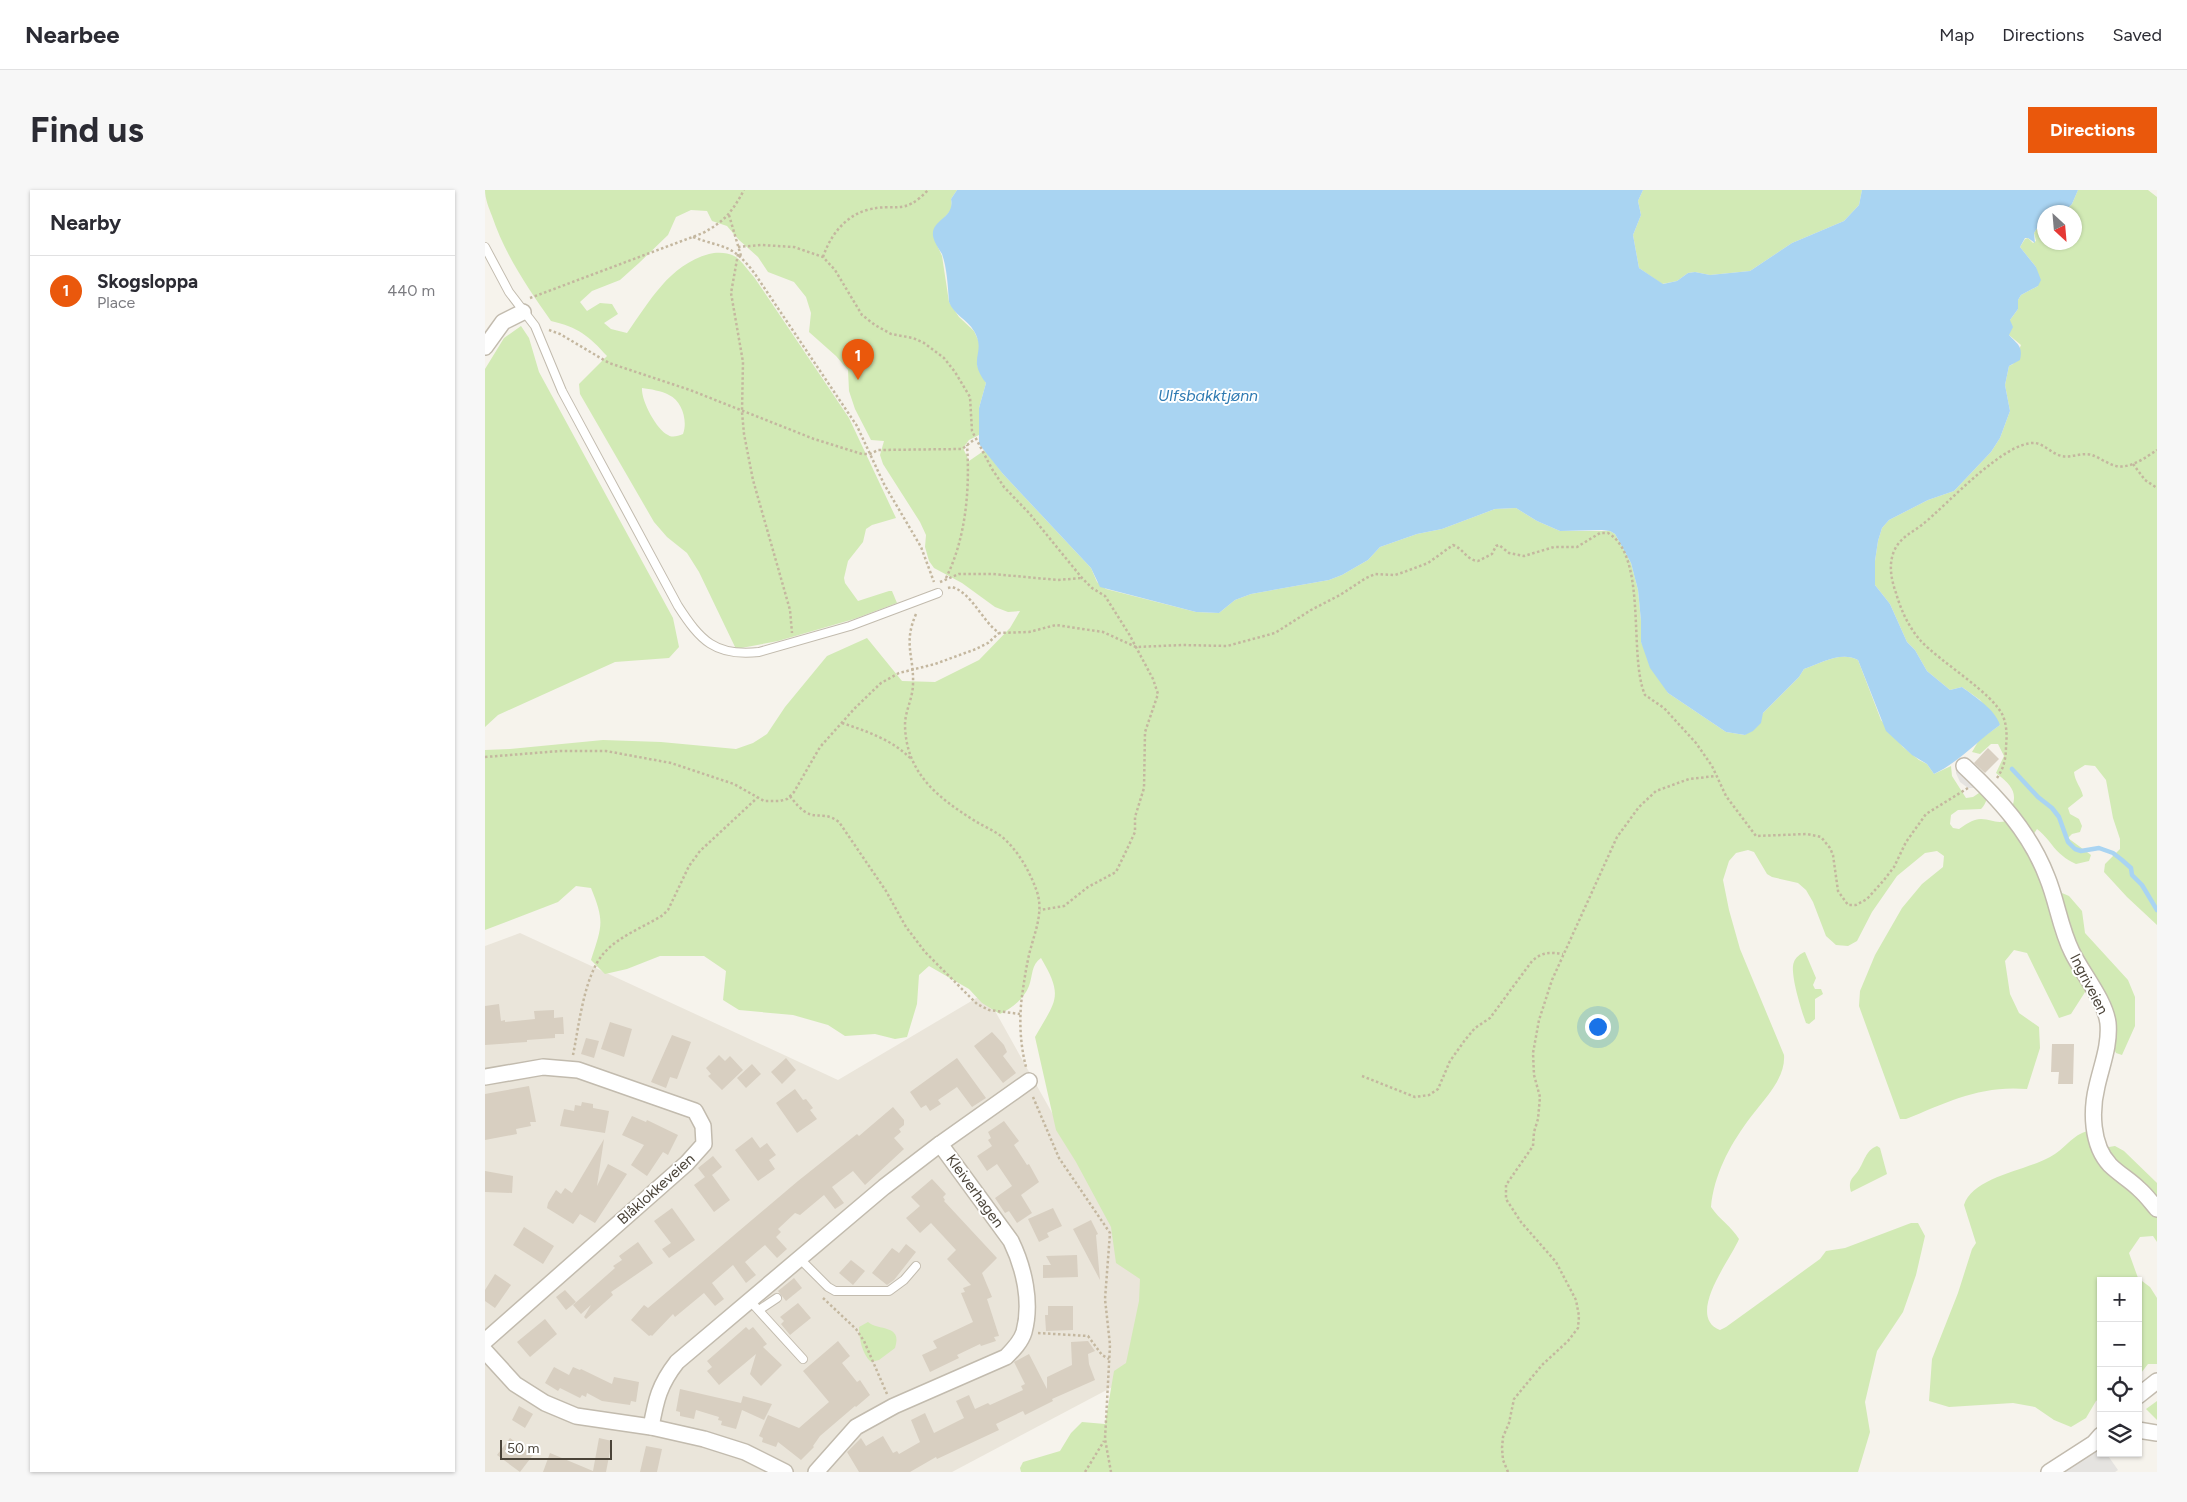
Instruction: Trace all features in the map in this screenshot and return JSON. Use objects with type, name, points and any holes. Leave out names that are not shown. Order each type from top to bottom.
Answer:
[{"type":"street","points":[[485,348],[503,322],[520,308]]},
{"type":"street","name":"Ingriveien","points":[[1964,766],[2012,815],[2033,846],[2048,878],[2066,938],[2082,972],[2104,1010],[2108,1022],[2107,1048],[2097,1085],[2093,1114],[2097,1140],[2109,1164],[2139,1188],[2157,1209]]},
{"type":"street","name":"Blåklokkeveien","points":[[485,1078],[543,1066],[578,1070],[695,1111],[703,1126],[703,1144],[687,1162],[485,1341]]},
{"type":"street","points":[[940,1144],[1029,1081]]},
{"type":"street","name":"Kleiverhagen","points":[[651,1427],[657,1394],[664,1378],[677,1362],[755,1306],[800,1259],[884,1187],[940,1144],[1011,1241],[1019,1257],[1027,1302],[1024,1334]]},
{"type":"street","points":[[816,1472],[856,1427],[894,1406],[1006,1358],[1024,1334]]},
{"type":"street","points":[[485,1351],[515,1384],[545,1403],[576,1416],[651,1427],[704,1439],[745,1452],[785,1472]]},
{"type":"street","points":[[2142,1393],[2157,1381]]},
{"type":"street","points":[[2142,1431],[2157,1434]]},
{"type":"street","points":[[2049,1472],[2097,1440]]},
{"type":"lane","points":[[485,247],[501,280],[520,308],[531,318],[562,391],[679,606],[697,634],[714,647],[735,654],[759,652],[790,644],[938,593]]},
{"type":"lane","points":[[800,1259],[828,1288],[835,1291],[889,1290],[904,1280],[916,1266]]},
{"type":"lane","points":[[777,1298],[755,1306],[803,1359]]},
{"type":"path","points":[[520,308],[588,275],[693,237],[718,225],[729,215],[744,190]]},
{"type":"path","points":[[823,257],[840,226],[849,219],[868,209],[907,206],[918,200],[928,190]]},
{"type":"path","points":[[729,215],[739,255],[731,293],[743,362],[742,412],[750,468],[792,618],[790,644]]},
{"type":"path","points":[[693,237],[724,246],[739,255],[755,274],[846,408],[884,484],[921,548],[935,585],[959,574],[993,574],[1058,580],[1082,578]]},
{"type":"path","points":[[737,247],[761,245],[793,247],[823,257],[835,270],[862,315],[891,334],[913,338],[924,343],[943,358],[955,372],[970,397],[971,422],[975,439],[1004,487],[1024,506],[1082,578],[1092,588],[1105,596],[1153,679],[1158,694],[1145,732],[1144,788],[1135,817],[1135,832],[1115,872],[1089,887],[1064,906],[1040,910]]},
{"type":"path","points":[[535,326],[559,334],[609,363],[690,390],[742,412],[856,452],[870,454],[878,450],[962,449],[975,439]]},
{"type":"path","points":[[485,757],[560,752],[606,752],[671,763],[734,784],[757,798],[780,802],[791,796],[820,747],[881,683],[899,673],[975,649],[999,634],[1029,632],[1056,625],[1103,632],[1136,647],[1227,646],[1263,638],[1341,596],[1366,578],[1375,574],[1395,575],[1404,572],[1427,563],[1453,545],[1459,548],[1468,559],[1478,561],[1492,554],[1496,546],[1499,545],[1509,553],[1524,556],[1554,547],[1577,548],[1600,533],[1608,533],[1613,536],[1624,555],[1633,585],[1637,660],[1645,695],[1651,701],[1664,708],[1696,743],[1706,756],[1726,796],[1756,836],[1807,834],[1821,837],[1833,855],[1838,891],[1848,905],[1852,906],[1867,898],[1884,880],[1894,867],[1906,842],[1927,814],[1962,792],[1999,775],[2005,760],[2007,732],[2002,715],[1992,701],[1932,652],[1910,626],[1901,610],[1893,586],[1891,571],[1895,550],[1901,541],[1924,524],[1974,477],[2004,455],[2022,446],[2035,443],[2063,456],[2092,455],[2116,466],[2133,464],[2157,450]]},
{"type":"path","points":[[945,580],[957,550],[966,506],[967,444]]},
{"type":"path","points":[[2133,464],[2145,480],[2157,488]]},
{"type":"path","points":[[938,593],[952,587],[957,589],[970,600],[990,627],[999,634]]},
{"type":"path","points":[[921,600],[910,626],[909,638],[913,686],[905,724],[913,760],[920,776],[940,796],[963,814],[999,834],[1015,851],[1036,888],[1040,910],[1039,920],[1029,955],[1020,1014],[1024,1061],[1035,1104],[1059,1158],[1111,1233],[1105,1299],[1110,1345],[1105,1439],[1111,1472]]},
{"type":"path","points":[[842,723],[884,740],[905,752],[913,760]]},
{"type":"path","points":[[1508,1472],[1503,1460],[1503,1442],[1514,1399],[1542,1365],[1568,1341],[1578,1328],[1579,1316],[1576,1300],[1556,1262],[1521,1222],[1506,1199],[1505,1185],[1533,1146],[1540,1097],[1534,1075],[1533,1053],[1539,1020],[1563,954],[1617,837],[1639,807],[1657,790],[1689,779],[1716,776]]},
{"type":"path","points":[[791,796],[803,812],[810,816],[828,817],[839,822],[881,883],[906,927],[925,952],[965,994],[977,1004],[989,1010],[1020,1014]]},
{"type":"path","points":[[569,1069],[587,990],[597,961],[616,942],[663,916],[695,858],[757,798]]},
{"type":"path","points":[[1362,1076],[1415,1097],[1429,1095],[1438,1089],[1451,1061],[1465,1040],[1475,1028],[1490,1018],[1532,961],[1548,952],[1563,954]]},
{"type":"path","points":[[823,1298],[856,1329],[864,1341],[877,1375],[894,1406]]},
{"type":"path","points":[[1024,1334],[1088,1336],[1102,1355],[1109,1359]]},
{"type":"path","points":[[1085,1472],[1105,1439]]},
{"type":"shaded area","points":[[1965,756],[1973,766],[1978,788],[1968,788],[1960,782],[1956,773],[1956,765]]},
{"type":"shaded area","points":[[520,933],[838,1080],[985,993],[1169,1322],[1118,1384],[952,1472],[485,1472],[485,946]]},
{"type":"shaded area","points":[[2097,1448],[2097,1457],[2109,1457],[2118,1470],[2115,1472],[2057,1472]]},
{"type":"green space","points":[[485,190],[957,190],[951,199],[952,209],[943,219],[937,245],[942,256],[949,302],[959,317],[974,331],[979,342],[977,365],[986,383],[979,408],[979,435],[969,440],[963,448],[969,461],[985,450],[1003,474],[1091,568],[1097,582],[1106,589],[1196,612],[1219,613],[1235,600],[1251,594],[1329,580],[1368,560],[1380,547],[1417,534],[1442,529],[1495,509],[1516,508],[1537,521],[1560,531],[1610,531],[1615,534],[1631,563],[1638,590],[1641,642],[1668,693],[1726,732],[1745,735],[1763,713],[1799,677],[1804,669],[1838,657],[1858,660],[1881,720],[1903,747],[1927,764],[1934,774],[1951,766],[1952,776],[1966,798],[1973,797],[1985,789],[1987,794],[1986,800],[1981,809],[1958,810],[1951,815],[1950,824],[1953,828],[1959,829],[1969,822],[1978,819],[2006,821],[2013,806],[2014,794],[2012,789],[1996,773],[2004,756],[1998,744],[1991,744],[1980,754],[1972,752],[1979,740],[2000,725],[1980,700],[1962,687],[1950,690],[1927,671],[1915,650],[1907,642],[1890,604],[1875,585],[1875,561],[1882,528],[1889,520],[1928,500],[1954,491],[1991,452],[2000,438],[2010,411],[2005,385],[2009,366],[2013,364],[2021,345],[2009,335],[2010,320],[2018,309],[2018,300],[2021,295],[2038,286],[2036,267],[2020,247],[2025,239],[2028,238],[2033,243],[2036,241],[2034,233],[2037,228],[2037,250],[2082,250],[2082,205],[2071,205],[2078,190],[2148,190],[2157,197],[2157,925],[2104,872],[2105,864],[2120,849],[2120,839],[2113,818],[2106,780],[2095,766],[2085,765],[2074,772],[2083,796],[2068,808],[2070,814],[2079,819],[2082,826],[2080,832],[2072,834],[2068,838],[2091,855],[2089,861],[2076,864],[2058,852],[2037,829],[2033,835],[2062,893],[2069,896],[2082,911],[2085,933],[2128,980],[2135,997],[2135,1026],[2122,1055],[2116,1053],[2087,989],[2071,1014],[2059,1018],[2027,953],[2014,950],[2005,961],[2010,994],[2019,1013],[2039,1027],[2040,1048],[2027,1089],[2010,1088],[1979,1092],[1950,1101],[1906,1119],[1900,1119],[1859,1006],[1860,991],[1875,955],[1902,908],[1922,884],[1943,867],[1944,856],[1937,851],[1925,853],[1897,876],[1872,912],[1857,941],[1848,946],[1836,945],[1826,936],[1813,902],[1806,890],[1798,883],[1767,874],[1754,852],[1748,850],[1736,853],[1729,861],[1723,880],[1740,949],[1784,1055],[1784,1064],[1777,1082],[1734,1141],[1723,1162],[1715,1184],[1711,1207],[1739,1239],[1713,1287],[1707,1313],[1710,1323],[1720,1330],[1726,1327],[1820,1259],[1826,1251],[1845,1248],[1911,1223],[1918,1223],[1925,1236],[1916,1275],[1903,1312],[1877,1351],[1865,1402],[1870,1432],[1858,1472],[1021,1472],[1020,1468],[1023,1462],[1060,1451],[1071,1433],[1082,1422],[1105,1424],[1114,1371],[1126,1363],[1139,1301],[1140,1279],[1116,1263],[1111,1227],[1076,1162],[1056,1130],[1035,1037],[1048,1015],[1055,998],[1053,982],[1041,958],[1034,967],[1029,986],[1024,995],[1013,1006],[1000,1014],[982,1003],[969,989],[929,966],[919,975],[917,1004],[907,1037],[895,1039],[875,1034],[845,1036],[828,1025],[793,1015],[739,1010],[723,1000],[726,971],[704,956],[660,956],[627,969],[605,974],[591,960],[600,931],[600,917],[591,888],[576,886],[558,902],[485,930],[485,750],[603,740],[661,742],[736,749],[753,743],[767,734],[785,707],[827,656],[867,638],[902,681],[935,682],[979,660],[1010,628],[1020,611],[1008,612],[995,607],[962,583],[934,568],[929,561],[925,547],[926,535],[920,522],[883,464],[880,455],[884,441],[871,440],[855,409],[849,391],[848,370],[836,356],[809,332],[811,313],[806,297],[794,282],[768,272],[758,257],[727,226],[712,221],[707,211],[691,210],[676,217],[668,235],[620,280],[592,291],[580,302],[587,311],[600,303],[612,304],[618,314],[604,323],[611,329],[627,333],[662,286],[683,266],[712,253],[726,253],[736,257],[754,277],[849,418],[896,518],[872,525],[866,529],[863,542],[848,561],[844,578],[845,583],[858,601],[892,591],[897,603],[854,619],[778,641],[736,649],[699,572],[687,553],[667,537],[654,522],[580,394],[579,384],[607,356],[576,329],[551,321],[510,258],[487,203]],"holes":[[[642,388],[656,390],[674,398],[677,402],[683,412],[685,423],[683,434],[670,436],[663,432],[650,414],[644,400]]]},
{"type":"green space","points":[[1643,190],[1862,190],[1859,205],[1844,221],[1792,243],[1750,271],[1710,275],[1695,272],[1688,273],[1677,281],[1662,284],[1639,268],[1633,235],[1641,215],[1638,201]]},
{"type":"green space","points":[[521,326],[529,338],[539,372],[673,618],[679,647],[669,658],[615,662],[498,715],[485,727],[485,369],[504,338]]},
{"type":"green space","points":[[1805,952],[1816,978],[1813,985],[1815,989],[1821,989],[1823,994],[1815,999],[1815,1019],[1809,1024],[1806,1023],[1793,974],[1795,960]]},
{"type":"green space","points":[[2088,1131],[2097,1149],[2115,1146],[2124,1151],[2157,1183],[2157,1242],[2153,1236],[2140,1237],[2129,1253],[2138,1277],[2097,1277],[2097,1400],[2086,1418],[2071,1427],[2054,1420],[2035,1407],[2013,1403],[1949,1407],[1929,1401],[1932,1359],[1958,1293],[1972,1249],[1976,1243],[1964,1205],[1969,1195],[1989,1181],[2050,1157]]},
{"type":"green space","points":[[1877,1146],[1880,1148],[1887,1174],[1851,1192],[1851,1180],[1868,1153]]},
{"type":"green space","points":[[2142,1281],[2150,1287],[2157,1298],[2157,1364],[2148,1364],[2142,1372]]},
{"type":"green space","points":[[868,1322],[893,1332],[897,1340],[895,1348],[879,1360],[871,1362],[863,1350],[859,1331],[859,1327]]},
{"type":"green space","points":[[2157,1401],[2157,1420],[2146,1409]]},
{"type":"water","name":"Ulfsbakktjønn","points":[[957,190],[1643,190],[1638,201],[1641,215],[1633,235],[1639,268],[1663,284],[1677,281],[1688,273],[1695,272],[1710,275],[1750,271],[1792,243],[1844,221],[1859,205],[1862,190],[2078,190],[2071,205],[2037,205],[2037,228],[2034,233],[2035,243],[2025,238],[2020,247],[2036,267],[2041,280],[2038,286],[2021,295],[2018,300],[2018,309],[2010,320],[2013,327],[2009,335],[2019,346],[2021,355],[2020,360],[2009,366],[2005,385],[2010,411],[2000,438],[1991,452],[1954,491],[1928,500],[1889,520],[1882,528],[1875,561],[1875,585],[1890,604],[1907,642],[1915,650],[1927,671],[1950,690],[1962,687],[1973,695],[1994,714],[2000,725],[1952,764],[1934,774],[1927,764],[1912,755],[1886,731],[1858,660],[1838,657],[1804,669],[1799,677],[1763,713],[1761,723],[1753,731],[1745,735],[1726,732],[1668,693],[1650,668],[1641,642],[1638,590],[1631,563],[1615,534],[1602,530],[1560,531],[1537,521],[1516,508],[1495,509],[1442,529],[1417,534],[1380,547],[1368,560],[1342,575],[1329,580],[1251,594],[1235,600],[1219,613],[1196,612],[1100,587],[1091,568],[1003,474],[979,444],[979,408],[986,383],[977,365],[978,341],[974,331],[949,302],[944,259],[933,236],[933,230],[950,211],[951,199]]},
{"type":"building","points":[[1988,748],[1999,759],[1985,773],[1974,763]]},
{"type":"building","points":[[499,1004],[501,1021],[505,1020],[505,1022],[535,1019],[534,1011],[554,1010],[554,1018],[563,1017],[564,1034],[555,1034],[555,1038],[527,1040],[527,1042],[485,1045],[485,1006]]},
{"type":"building","points":[[610,1022],[632,1029],[624,1057],[601,1049]]},
{"type":"building","points":[[992,1032],[1004,1045],[1007,1052],[1003,1056],[1016,1073],[1003,1083],[974,1046]]},
{"type":"building","points":[[672,1035],[691,1042],[677,1079],[670,1077],[666,1088],[651,1082]]},
{"type":"building","points":[[586,1038],[599,1041],[594,1058],[581,1054]]},
{"type":"building","points":[[2052,1044],[2074,1044],[2073,1084],[2058,1084],[2059,1072],[2051,1072]]},
{"type":"building","points":[[719,1055],[725,1061],[730,1056],[743,1070],[722,1090],[708,1076],[711,1074],[706,1068]]},
{"type":"building","points":[[786,1058],[796,1070],[782,1084],[771,1072]]},
{"type":"building","points":[[957,1058],[986,1098],[972,1107],[957,1087],[938,1100],[941,1104],[930,1111],[926,1105],[921,1108],[910,1092]]},
{"type":"building","points":[[752,1064],[761,1074],[746,1088],[737,1078]]},
{"type":"building","points":[[529,1086],[536,1122],[530,1122],[531,1126],[516,1129],[517,1134],[485,1140],[485,1094]]},
{"type":"building","points":[[795,1089],[803,1100],[806,1099],[813,1108],[810,1110],[817,1119],[797,1133],[776,1103]]},
{"type":"building","points":[[582,1102],[593,1104],[593,1108],[609,1111],[605,1133],[560,1126],[564,1109],[574,1111],[575,1105],[581,1106]]},
{"type":"building","points":[[893,1107],[904,1120],[904,1125],[899,1129],[901,1132],[894,1138],[904,1149],[865,1185],[853,1171],[832,1187],[844,1203],[835,1209],[824,1195],[800,1215],[795,1213],[778,1229],[781,1232],[776,1237],[787,1249],[777,1258],[765,1245],[745,1262],[756,1275],[746,1283],[733,1265],[712,1283],[724,1299],[715,1306],[704,1293],[675,1317],[673,1314],[652,1336],[649,1336],[631,1320],[644,1305],[648,1308],[798,1181],[857,1134],[859,1136]]},
{"type":"building","points":[[632,1116],[646,1122],[647,1120],[678,1135],[668,1155],[663,1152],[647,1176],[631,1165],[644,1145],[622,1135]]},
{"type":"building","points":[[1004,1121],[1019,1141],[1014,1145],[1027,1165],[1029,1164],[1039,1182],[1021,1195],[1032,1213],[1017,1223],[1009,1211],[1005,1213],[995,1198],[1012,1186],[997,1164],[987,1171],[977,1156],[992,1146],[988,1140],[991,1138],[988,1132]]},
{"type":"building","points":[[752,1137],[760,1148],[767,1143],[776,1155],[769,1160],[775,1169],[758,1181],[735,1150]]},
{"type":"building","points":[[604,1139],[597,1186],[608,1164],[627,1174],[595,1223],[580,1214],[573,1224],[547,1208],[548,1203],[556,1190],[561,1194],[565,1188],[572,1193]]},
{"type":"building","points":[[713,1156],[722,1167],[712,1175],[730,1200],[714,1212],[694,1185],[705,1177],[698,1168]]},
{"type":"building","points":[[485,1171],[513,1176],[512,1193],[485,1192]]},
{"type":"building","points":[[932,1179],[946,1194],[943,1197],[944,1201],[997,1258],[982,1273],[992,1297],[987,1299],[999,1336],[994,1337],[996,1341],[981,1346],[980,1344],[957,1355],[959,1358],[930,1372],[922,1355],[937,1348],[933,1341],[973,1322],[961,1293],[965,1292],[963,1288],[971,1285],[947,1259],[956,1250],[931,1223],[920,1233],[906,1218],[920,1206],[911,1197]]},
{"type":"building","points":[[672,1208],[695,1240],[669,1258],[662,1249],[671,1243],[654,1221]]},
{"type":"building","points":[[1053,1208],[1062,1226],[1047,1233],[1049,1237],[1039,1242],[1028,1219]]},
{"type":"building","points":[[1091,1220],[1098,1234],[1096,1235],[1100,1280],[1073,1229]]},
{"type":"building","points":[[524,1227],[554,1246],[543,1264],[513,1245]]},
{"type":"building","points":[[638,1242],[653,1263],[611,1292],[613,1295],[586,1319],[584,1317],[591,1305],[581,1314],[573,1305],[615,1268],[613,1266],[622,1260],[619,1256]]},
{"type":"building","points":[[906,1244],[916,1252],[894,1280],[887,1285],[872,1273],[892,1248],[899,1253]]},
{"type":"building","points":[[1077,1255],[1078,1277],[1043,1278],[1043,1265],[1051,1265],[1046,1256]]},
{"type":"building","points":[[851,1260],[865,1271],[853,1285],[839,1273]]},
{"type":"building","points":[[495,1274],[511,1285],[495,1308],[485,1301],[485,1290]]},
{"type":"building","points":[[794,1278],[802,1288],[786,1301],[778,1291]]},
{"type":"building","points":[[565,1290],[576,1302],[566,1310],[556,1297]]},
{"type":"building","points":[[798,1303],[811,1318],[790,1335],[781,1324],[784,1321],[780,1317]]},
{"type":"building","points":[[1048,1306],[1073,1306],[1073,1330],[1046,1331],[1045,1315],[1048,1315]]},
{"type":"building","points":[[545,1319],[557,1334],[530,1357],[517,1342]]},
{"type":"building","points":[[746,1327],[749,1330],[753,1327],[767,1344],[763,1347],[782,1365],[761,1386],[750,1374],[756,1354],[719,1385],[707,1371],[712,1367],[707,1361]]},
{"type":"building","points":[[838,1341],[850,1356],[842,1363],[857,1382],[860,1380],[870,1395],[820,1436],[814,1447],[801,1460],[778,1442],[776,1447],[762,1442],[763,1438],[759,1436],[768,1415],[799,1428],[829,1402],[803,1371]]},
{"type":"building","points":[[1088,1341],[1095,1351],[1088,1354],[1089,1364],[1095,1380],[1052,1399],[1053,1401],[1025,1415],[1023,1411],[996,1424],[999,1430],[937,1459],[936,1457],[910,1472],[859,1472],[847,1452],[861,1438],[866,1446],[883,1436],[893,1453],[897,1451],[899,1454],[920,1442],[911,1420],[925,1413],[934,1433],[964,1418],[956,1401],[969,1395],[975,1409],[988,1403],[990,1405],[1023,1390],[1021,1386],[1025,1384],[1014,1362],[1029,1354],[1047,1389],[1047,1377],[1072,1365],[1071,1342]]},
{"type":"building","points":[[554,1367],[569,1375],[573,1367],[581,1369],[612,1384],[614,1377],[639,1382],[636,1402],[631,1401],[630,1405],[602,1401],[587,1393],[586,1397],[582,1395],[580,1398],[560,1388],[558,1391],[545,1383]]},
{"type":"building","points":[[680,1389],[741,1403],[743,1396],[772,1404],[764,1420],[742,1410],[736,1429],[721,1425],[722,1421],[718,1420],[719,1417],[696,1410],[694,1419],[680,1416],[680,1412],[676,1411]]},
{"type":"building","points":[[519,1406],[533,1414],[525,1428],[512,1420]]},
{"type":"building","points":[[510,1438],[533,1455],[520,1472],[497,1455]]},
{"type":"building","points":[[599,1438],[612,1441],[606,1472],[543,1472],[550,1453],[593,1471]]},
{"type":"building","points":[[646,1446],[662,1449],[657,1472],[640,1472]]},
{"type":"waterway","points":[[2012,769],[2038,797],[2052,808],[2059,817],[2068,842],[2075,849],[2081,851],[2099,848],[2113,853],[2131,868],[2132,875],[2142,885],[2157,910]]},
{"type":"place","name":"Skogsloppa","points":[[858,380]]}]
